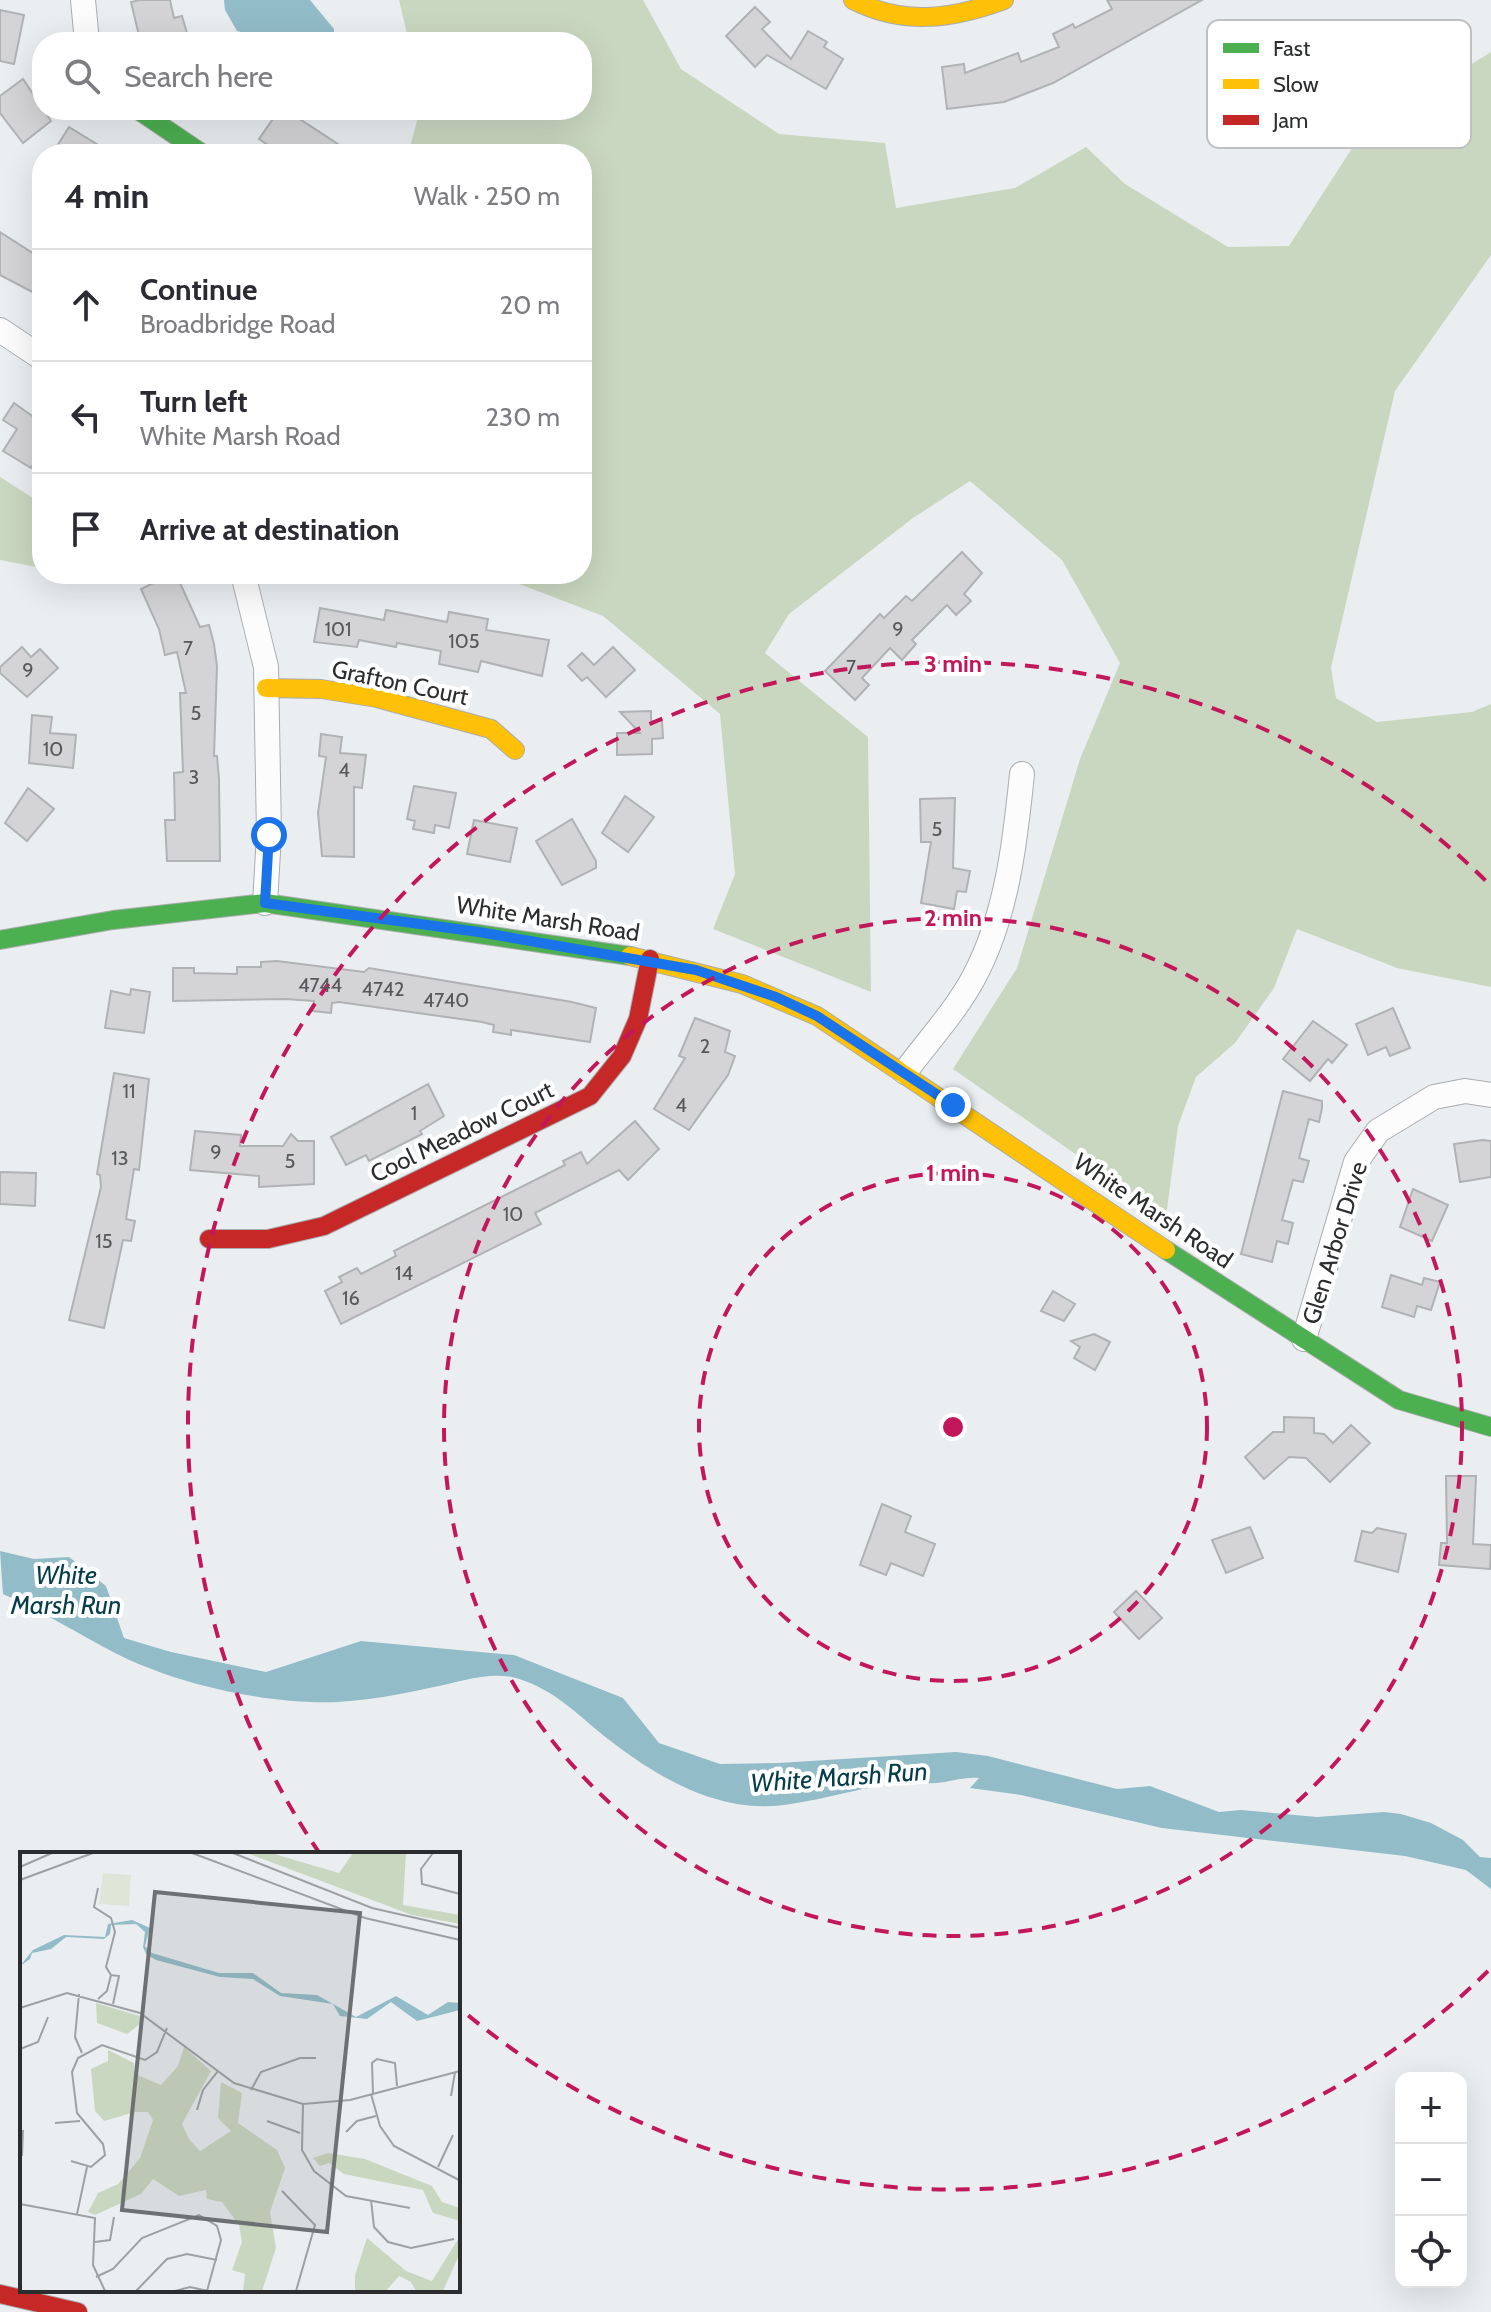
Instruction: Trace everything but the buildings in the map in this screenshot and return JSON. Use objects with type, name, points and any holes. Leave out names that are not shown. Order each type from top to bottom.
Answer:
[{"type":"main road","points":[[853,0],[892,18],[927,20],[1004,0]]},
{"type":"main road","points":[[153,120],[188,144]]},
{"type":"main road","name":"Grafton Court","points":[[266,688],[321,689],[377,698],[491,729],[515,750]]},
{"type":"main road","name":"White Marsh Road","points":[[0,940],[113,920],[265,903],[650,959],[696,970],[776,997],[817,1016],[1015,1146],[1184,1263],[1399,1400],[1491,1427]]},
{"type":"main road","name":"Cool Meadow Court","points":[[209,1239],[268,1239],[324,1226],[590,1096],[622,1056],[638,1019],[650,959]]},
{"type":"main road","points":[[0,2294],[78,2312]]},
{"type":"street","points":[[83,0],[86,32]]},
{"type":"street","points":[[0,330],[32,351]]},
{"type":"street","points":[[245,584],[266,667],[269,835],[265,903]]},
{"type":"street","points":[[905,1072],[974,979],[998,921],[1015,845],[1022,774]]},
{"type":"street","name":"Glen Arbor Drive","points":[[1304,1339],[1356,1162],[1378,1131],[1434,1097],[1465,1091],[1491,1095]]},
{"type":"green space","points":[[399,0],[643,0],[681,69],[779,134],[885,143],[896,208],[1015,188],[1086,147],[1125,184],[1228,247],[1289,246],[1352,148],[1471,148],[1471,64],[1491,52],[1491,255],[1395,391],[1331,668],[1336,698],[1377,722],[1472,712],[1491,704],[1491,987],[1397,968],[1297,929],[1274,988],[1235,1043],[1196,1077],[1178,1126],[1166,1217],[953,1069],[1017,968],[1080,759],[1120,663],[1062,560],[970,481],[913,518],[789,614],[765,653],[868,737],[871,992],[713,929],[735,874],[720,714],[603,616],[519,584],[592,584],[592,144],[411,144],[417,120],[592,120],[592,32],[407,32]]},
{"type":"green space","points":[[0,477],[32,497],[32,566],[0,560]]},
{"type":"water","points":[[224,0],[310,0],[334,32],[241,32],[237,31],[225,10]]},
{"type":"water","name":"White Marsh Run","points":[[0,1551],[34,1559],[69,1557],[106,1586],[124,1638],[171,1652],[266,1672],[361,1641],[514,1655],[623,1698],[659,1743],[720,1764],[956,1752],[988,1756],[1117,1789],[1150,1786],[1219,1812],[1241,1810],[1317,1817],[1384,1812],[1401,1814],[1431,1823],[1463,1840],[1480,1857],[1491,1858],[1491,1889],[1466,1870],[1405,1856],[1162,1828],[1021,1795],[970,1788],[979,1778],[933,1783],[882,1777],[875,1779],[873,1787],[784,1805],[733,1803],[708,1797],[661,1775],[618,1747],[558,1699],[537,1686],[512,1677],[483,1677],[338,1702],[283,1700],[224,1691],[140,1664],[3,1594]]},
{"type":"traffic: fast","points":[[153,120],[188,144]]},
{"type":"traffic: fast","points":[[0,940],[113,920],[265,903],[630,956]]},
{"type":"traffic: fast","points":[[1166,1250],[1399,1400],[1491,1427]]},
{"type":"traffic: slow","points":[[853,0],[891,14],[928,17],[966,12],[1004,0]]},
{"type":"traffic: slow","points":[[266,688],[321,689],[377,698],[491,729],[515,750]]},
{"type":"traffic: slow","points":[[630,956],[742,984],[817,1016],[1166,1250]]},
{"type":"traffic: jam","points":[[209,1239],[268,1239],[324,1226],[590,1096],[622,1056],[638,1019],[650,959]]},
{"type":"traffic: jam","points":[[0,2294],[78,2312]]},
{"type":"route","points":[[269,835],[265,903],[479,932],[650,959],[696,970],[742,984],[817,1016],[953,1105]]}]
